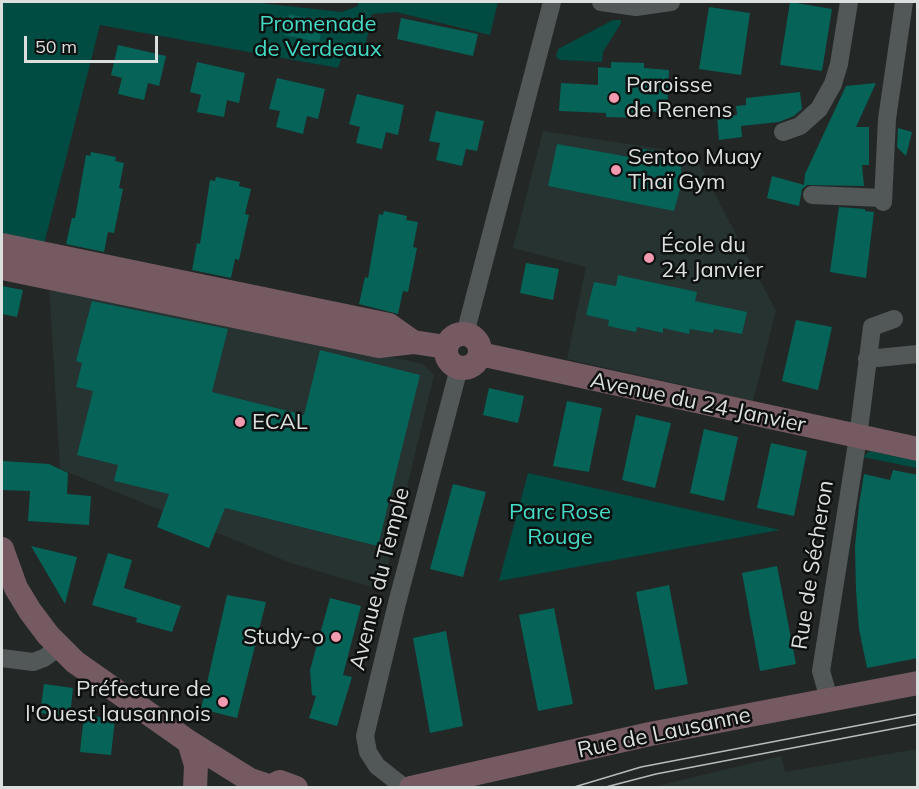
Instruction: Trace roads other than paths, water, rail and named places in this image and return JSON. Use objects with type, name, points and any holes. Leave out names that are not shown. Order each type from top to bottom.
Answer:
[{"type":"street","points":[[465,334],[552,2]]},
{"type":"street","points":[[601,2],[636,7],[671,2]]},
{"type":"street","points":[[783,132],[800,126],[819,109],[832,84],[839,64],[849,2]]},
{"type":"street","points":[[812,195],[883,200],[887,119],[904,2]]},
{"type":"street","points":[[2,245],[389,325],[413,342]]},
{"type":"street","points":[[45,277],[51,254]]},
{"type":"street","points":[[2,268],[380,346],[413,342],[446,347]]},
{"type":"street","points":[[169,304],[174,280]]},
{"type":"street","name":"Rue de Sécheron","points":[[829,699],[821,671],[858,437],[872,327],[894,319]]},
{"type":"street","points":[[465,334],[475,339],[480,354],[470,367],[459,368],[447,358],[446,347],[455,335],[465,334]]},
{"type":"street","name":"Avenue du 24-Janvier","points":[[480,354],[918,449]]},
{"type":"street","points":[[867,359],[918,354]]},
{"type":"street","name":"Avenue du Temple","points":[[405,788],[377,766],[368,752],[365,736],[397,603],[459,368]]},
{"type":"street","points":[[2,549],[16,588],[30,611],[59,647],[84,669],[250,780],[267,787],[280,782],[296,788]]},
{"type":"street","points":[[2,658],[33,662],[44,658],[59,647]]},
{"type":"street","name":"Rue de Lausanne","points":[[411,788],[650,734],[918,683]]},
{"type":"street","points":[[189,741],[196,765],[195,788]]},
{"type":"tram line","points":[[571,788],[641,767],[918,714]]},
{"type":"tram line","points":[[602,788],[656,774],[918,724]]},
{"type":"place","name":"Paroisse de Renens","points":[[614,98]]},
{"type":"place","name":"Sentoo Muay Thaï Gym","points":[[616,170]]},
{"type":"place","name":"École du 24 Janvier","points":[[649,258]]},
{"type":"place","name":"ECAL","points":[[240,422]]},
{"type":"place","name":"Study-o","points":[[336,637]]},
{"type":"place","name":"Préfecture de l'Ouest lausannois","points":[[223,702]]},
{"type":"park label","name":"Promenade de Verdeaux","points":[[318,36]]},
{"type":"park label","name":"Parc Rose Rouge","points":[[560,524]]}]
